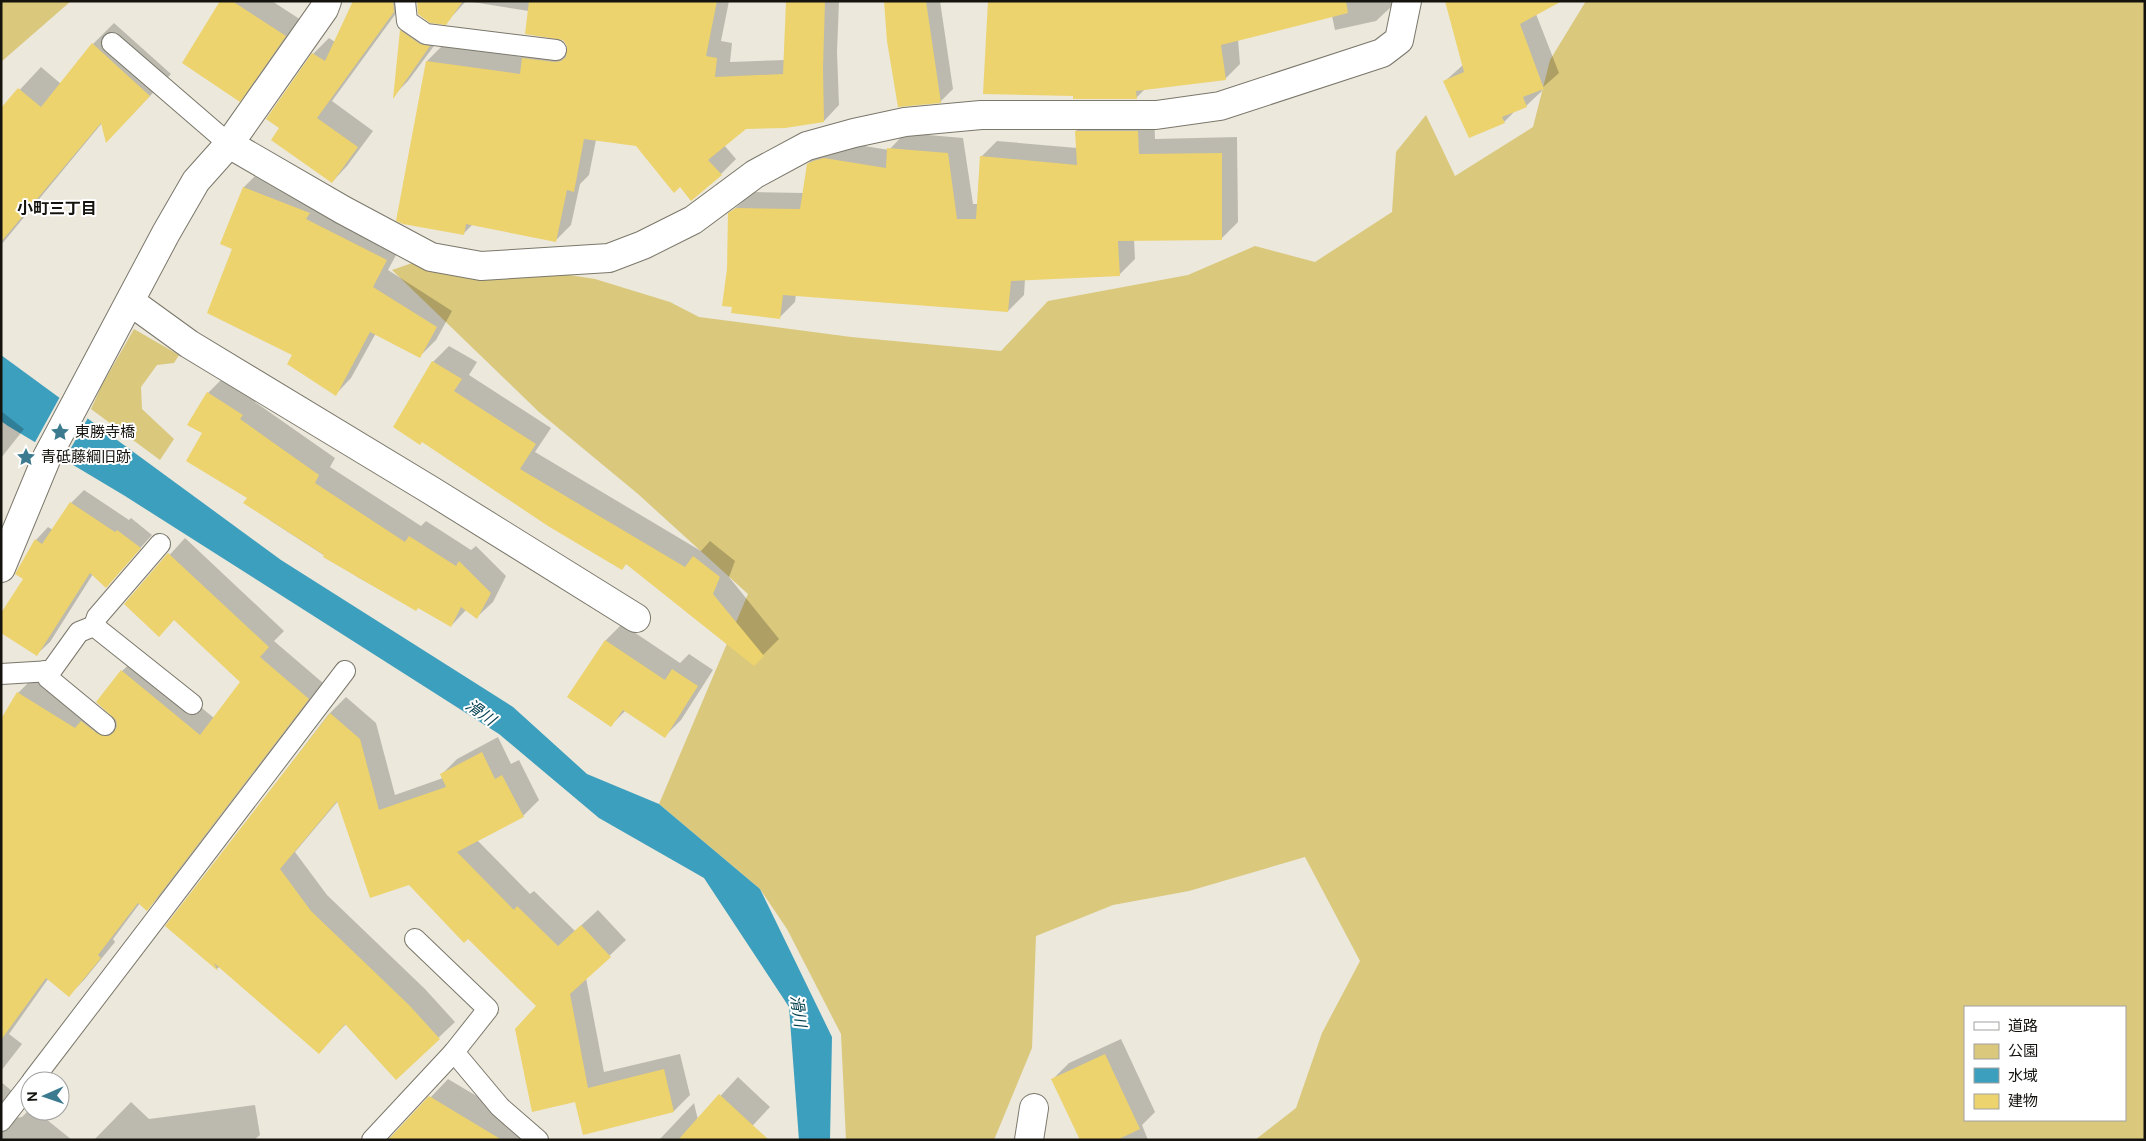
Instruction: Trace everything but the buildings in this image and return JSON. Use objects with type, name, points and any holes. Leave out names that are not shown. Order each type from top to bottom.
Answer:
[{"type":"street","points":[[229,144],[343,210],[431,257],[481,266],[608,258],[643,246],[693,220],[755,174],[807,146],[915,121],[981,115],[1156,115],[1220,106],[1382,53],[1399,40],[1407,1]]},
{"type":"street","points":[[1,568],[47,457],[166,233],[196,181],[229,144],[322,4]]},
{"type":"street","points":[[131,302],[189,344],[432,491],[636,618]]},
{"type":"street","points":[[1029,1140],[1034,1108]]},
{"type":"lane","points":[[404,1],[408,21],[426,34],[556,50]]},
{"type":"lane","points":[[112,42],[229,144]]},
{"type":"lane","points":[[1,674],[51,671],[79,632],[94,626],[97,617],[160,544]]},
{"type":"lane","points":[[94,626],[192,704]]},
{"type":"lane","points":[[45,671],[48,678],[105,725]]},
{"type":"lane","points":[[39,1071],[345,671]]},
{"type":"lane","points":[[372,1140],[454,1052],[488,1009],[415,939]]},
{"type":"lane","points":[[454,1052],[500,1107],[538,1140]]},
{"type":"lane","points":[[1,1121],[20,1096]]},
{"type":"green space","points":[[1,1],[71,1],[1,62]]},
{"type":"green space","points":[[1586,1],[2145,1],[2145,1140],[1255,1140],[1296,1108],[1322,1033],[1360,961],[1305,857],[1189,891],[1113,905],[1036,936],[1032,1048],[994,1140],[846,1140],[841,1034],[787,929],[760,889],[659,804],[748,594],[638,494],[539,412],[392,270],[418,261],[417,266],[469,273],[537,270],[595,279],[670,302],[699,317],[851,337],[1001,351],[1048,301],[1188,275],[1255,246],[1315,262],[1392,212],[1396,152],[1426,115],[1455,176],[1533,127],[1550,60]]},
{"type":"green space","points":[[134,329],[179,355],[174,363],[157,365],[141,387],[142,409],[174,439],[160,460],[91,409],[102,385]]},
{"type":"water","name":"滑川","points":[[1,355],[281,560],[513,707],[587,774],[659,804],[760,889],[832,1037],[830,1140],[799,1140],[789,1007],[704,878],[599,818],[499,734],[125,496],[1,421]]},
{"type":"pier","name":"東勝寺橋","points":[[61,395],[89,416],[63,462],[34,444]]},
{"type":"place","name":"東勝寺橋","points":[[60,432]]},
{"type":"place","name":"青砥藤綱旧跡","points":[[26,457]]},
{"type":"district","name":"小町三丁目","points":[[57,208]]}]
